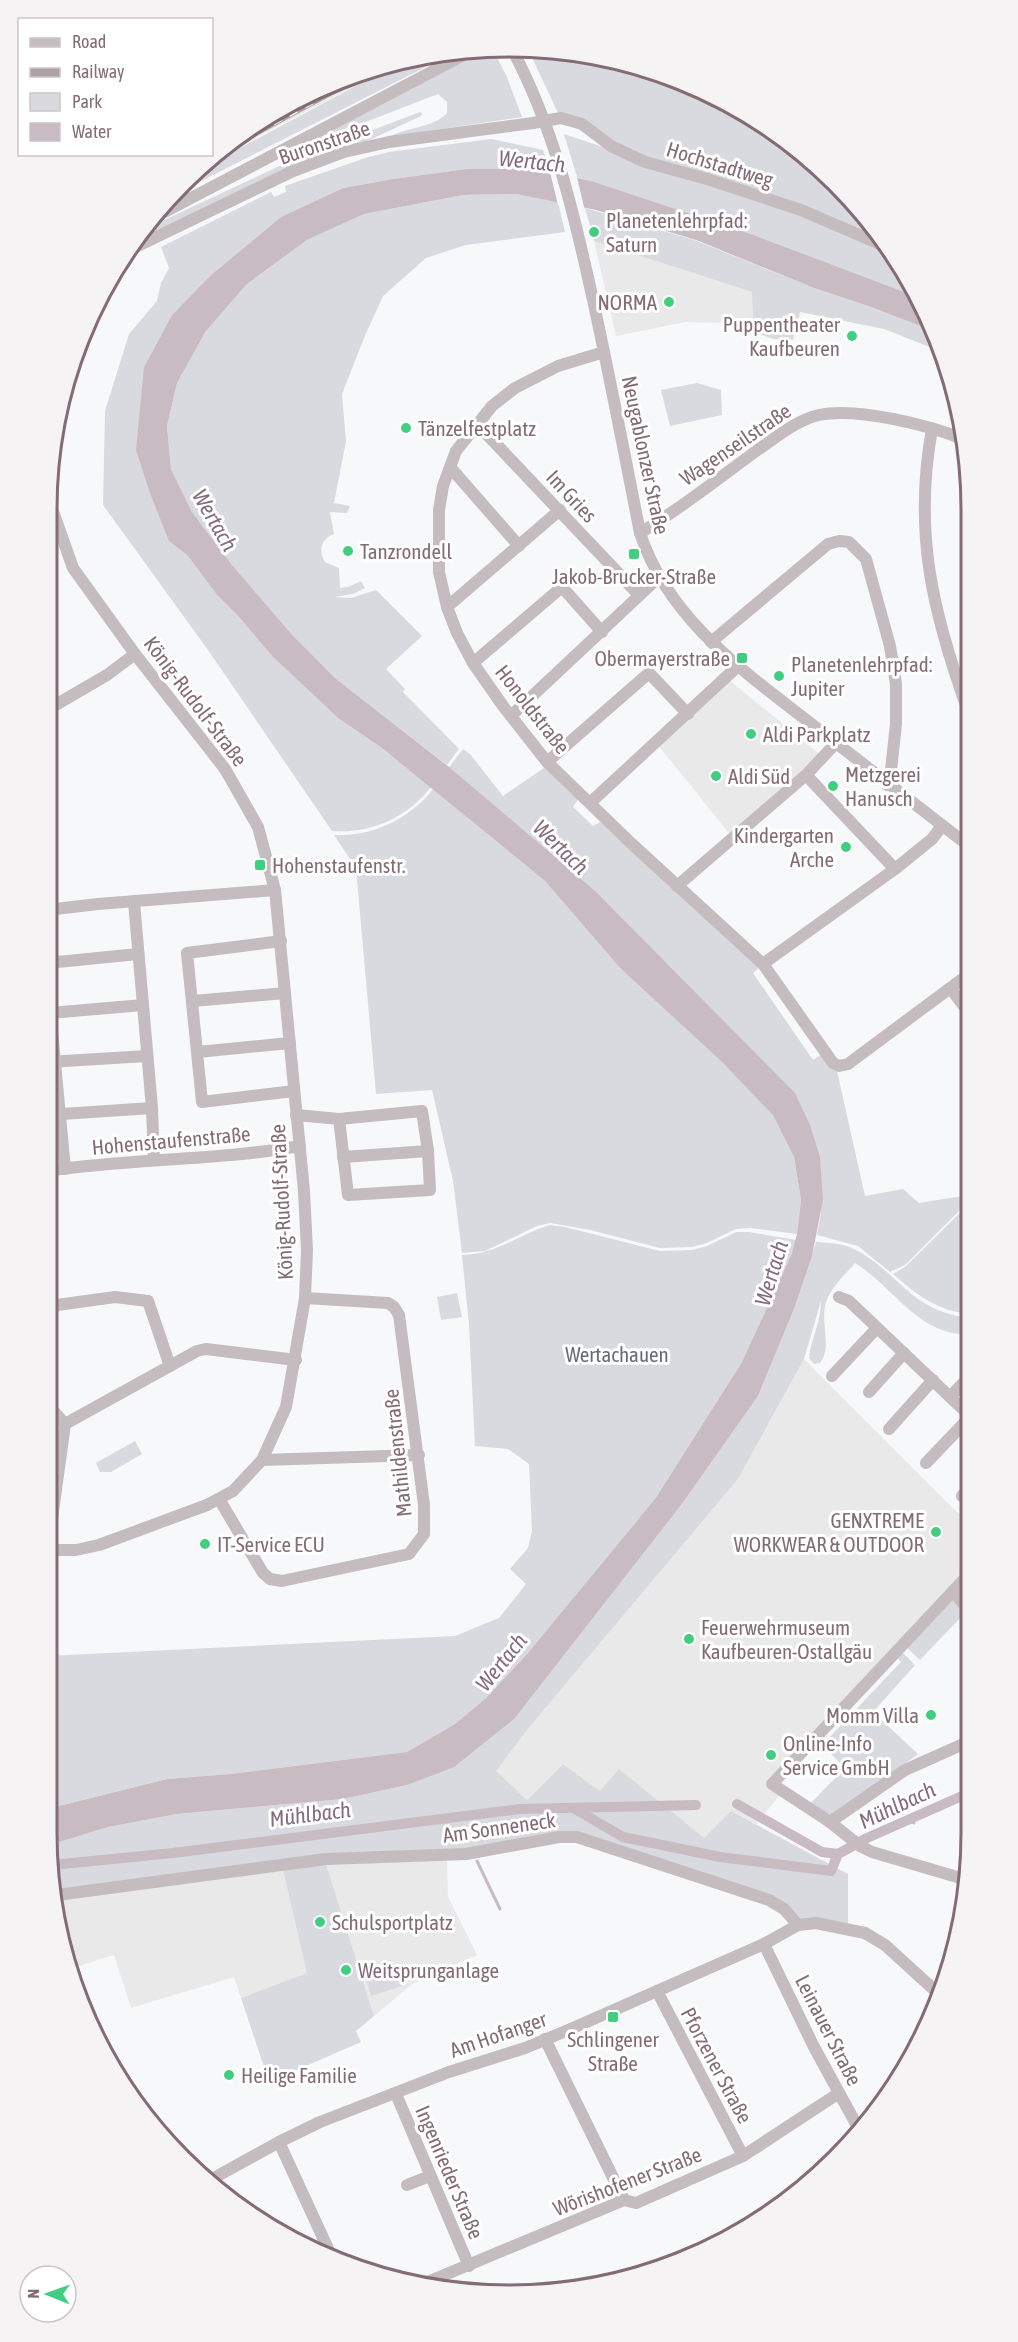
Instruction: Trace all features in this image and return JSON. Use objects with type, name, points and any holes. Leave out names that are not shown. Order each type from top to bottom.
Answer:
[{"type":"street","name":"Neugablonzer Straße","points":[[516,57],[545,120],[558,155],[604,352],[640,534],[659,577],[679,607],[711,642],[738,666],[887,785],[961,840]]},
{"type":"street","name":"Buronstraße","points":[[172,208],[453,61]]},
{"type":"street","name":"Hochstadtweg","points":[[545,120],[561,118],[572,120],[582,124],[610,146],[645,162],[707,179],[801,210],[873,241]]},
{"type":"street","name":"Buronstraße","points":[[144,243],[291,172],[344,152],[389,141],[545,120]]},
{"type":"street","name":"Honoldstraße","points":[[604,352],[558,366],[516,388],[492,406],[464,439],[450,467],[439,510],[439,572],[447,607],[473,663],[547,762],[763,964],[833,1063],[843,1066],[951,989]]},
{"type":"street","name":"Wagenseilstraße","points":[[640,534],[776,438],[810,418],[842,412],[884,418],[955,437]]},
{"type":"street","name":"Im Gries","points":[[477,424],[639,595]]},
{"type":"street","points":[[932,429],[924,508],[927,561],[937,611],[961,691]]},
{"type":"street","points":[[450,467],[519,546]]},
{"type":"street","points":[[447,607],[560,510]]},
{"type":"street","name":"König-Rudolf-Straße","points":[[57,524],[73,568],[135,654],[225,769],[261,835],[275,890],[307,1234],[305,1298],[296,1360],[286,1407],[262,1461],[232,1491],[219,1499],[99,1545],[76,1550],[57,1550]]},
{"type":"street","points":[[711,642],[828,544],[839,541],[849,542],[856,547],[866,559],[890,646],[896,684],[896,724],[890,779],[887,785]]},
{"type":"street","points":[[511,716],[659,577]]},
{"type":"street","points":[[473,663],[562,587],[602,632]]},
{"type":"street","points":[[57,704],[108,675],[135,654]]},
{"type":"street","points":[[591,802],[738,666]]},
{"type":"street","points":[[547,762],[649,673],[687,714]]},
{"type":"street","points":[[677,886],[806,775],[836,743]]},
{"type":"street","points":[[806,775],[895,869]]},
{"type":"street","points":[[763,964],[895,869],[932,839],[942,826]]},
{"type":"street","points":[[57,909],[275,890]]},
{"type":"street","points":[[134,902],[152,1108],[154,1160]]},
{"type":"street","name":"König-Rudolf-Straße","points":[[280,941],[188,953],[202,1102],[294,1091]]},
{"type":"street","points":[[57,962],[138,954]]},
{"type":"street","points":[[961,981],[951,989],[961,1002]]},
{"type":"street","points":[[193,1001],[285,993]]},
{"type":"street","points":[[57,1012],[143,1005]]},
{"type":"street","points":[[198,1052],[290,1043]]},
{"type":"street","points":[[57,1061],[147,1056]]},
{"type":"street","points":[[57,1098],[65,1169]]},
{"type":"street","points":[[57,1114],[152,1108]]},
{"type":"street","points":[[296,1116],[339,1119],[422,1111],[428,1151],[430,1190],[348,1195],[339,1119]]},
{"type":"street","name":"Hohenstaufenstraße","points":[[57,1170],[300,1146]]},
{"type":"street","points":[[343,1157],[428,1151]]},
{"type":"street","points":[[57,1305],[115,1297],[148,1301],[170,1366]]},
{"type":"street","points":[[839,1297],[849,1301],[961,1407]]},
{"type":"street","name":"Mathildenstraße","points":[[219,1499],[263,1573],[270,1579],[282,1581],[409,1554],[424,1534],[424,1505],[419,1455],[399,1315],[394,1306],[388,1303],[305,1298]]},
{"type":"street","points":[[832,1376],[877,1328]]},
{"type":"street","points":[[57,1451],[65,1424],[197,1351],[206,1349],[296,1360]]},
{"type":"street","points":[[869,1392],[904,1353]]},
{"type":"street","points":[[889,1429],[933,1380]]},
{"type":"street","points":[[951,1397],[961,1386]]},
{"type":"street","points":[[57,1416],[65,1424]]},
{"type":"street","points":[[926,1463],[961,1426]]},
{"type":"street","points":[[262,1461],[419,1455]]},
{"type":"street","points":[[959,1877],[872,1852],[772,1784],[961,1583]]},
{"type":"street","points":[[953,1591],[961,1601]]},
{"type":"street","points":[[830,1822],[905,1770],[961,1745]]},
{"type":"street","name":"Am Sonneneck","points":[[61,1894],[326,1859],[466,1854],[559,1837],[577,1837],[769,1900],[784,1909],[798,1924]]},
{"type":"street","points":[[798,1924],[816,1923],[865,1933],[885,1945],[933,1989]]},
{"type":"street","name":"Am Hofanger","points":[[216,2177],[320,2122],[450,2072],[525,2048],[764,1944],[798,1924]]},
{"type":"street","name":"Leinauer Straße","points":[[764,1944],[814,2047],[856,2123]]},
{"type":"street","name":"Pforzener Straße","points":[[657,1991],[743,2157]]},
{"type":"street","points":[[545,2039],[624,2200]]},
{"type":"street","name":"Wörishofener Straße","points":[[437,2279],[624,2200],[636,2203],[743,2157],[840,2093]]},
{"type":"street","name":"Ingenrieder Straße","points":[[396,2094],[469,2266]]},
{"type":"street","points":[[279,2142],[327,2247]]},
{"type":"street","points":[[407,2185],[430,2176]]},
{"type":"shaded area","points":[[364,81],[233,150],[258,133],[309,104]]},
{"type":"shaded area","points":[[594,241],[752,292],[752,319],[745,318],[726,323],[685,322],[616,336]]},
{"type":"shaded area","points":[[728,679],[822,756],[732,837],[658,745]]},
{"type":"shaded area","points":[[804,1359],[961,1516],[961,1579],[766,1785],[780,1795],[756,1824],[731,1811],[704,1839],[680,1820],[600,1791],[563,1764],[527,1800],[495,1771],[738,1479]]},
{"type":"shaded area","points":[[447,1860],[448,1897],[477,1955],[412,1984],[374,2016],[326,1864]]},
{"type":"shaded area","points":[[283,1870],[308,1973],[241,1998],[234,1977],[131,2008],[114,1955],[77,1966],[62,1899]]},
{"type":"green space","points":[[497,57],[522,117],[389,137],[435,122],[447,113],[447,102],[438,94],[293,150],[467,59]]},
{"type":"green space","points":[[532,58],[568,61],[626,72],[682,91],[735,118],[784,150],[829,189],[872,239],[646,160],[558,113]]},
{"type":"green space","points":[[431,64],[193,185],[230,153],[366,80],[392,72]]},
{"type":"green space","points":[[422,113],[421,116],[365,142],[289,167],[152,232],[160,222],[286,163]]},
{"type":"green space","points":[[564,134],[801,213],[876,245],[905,292],[751,234],[577,177]]},
{"type":"green space","points":[[491,139],[543,150],[550,171],[466,169],[393,179],[343,188],[281,217],[211,275],[172,315],[144,367],[169,541],[188,556],[217,595],[272,656],[338,718],[382,748],[431,787],[411,807],[387,822],[360,830],[332,831],[208,650],[103,505],[105,411],[129,334],[157,301],[161,283],[169,268],[161,247],[271,192],[274,197],[286,192],[285,186],[365,158],[389,152]]},
{"type":"green space","points":[[516,194],[558,202],[565,232],[466,245],[426,258],[383,296],[342,394],[346,441],[334,503],[350,506],[347,513],[330,512],[334,534],[326,539],[321,549],[325,562],[339,568],[340,588],[361,581],[365,588],[353,594],[335,597],[351,598],[376,590],[422,636],[386,669],[405,689],[403,692],[459,749],[447,765],[335,678],[292,636],[232,565],[192,512],[171,469],[167,426],[177,383],[206,331],[247,284],[307,240],[364,214],[463,195]]},
{"type":"green space","points":[[585,208],[694,240],[814,288],[923,327],[931,348],[884,329],[800,312],[793,340],[774,339],[753,332],[752,292],[594,241]]},
{"type":"green space","points":[[697,383],[721,390],[722,415],[670,426],[661,390]]},
{"type":"green space","points":[[463,749],[470,754],[503,796],[547,766],[579,798],[573,807],[593,826],[602,821],[760,967],[753,973],[813,1060],[822,1054],[837,1071],[865,1196],[903,1189],[919,1203],[961,1196],[961,1209],[905,1265],[890,1272],[858,1246],[817,1235],[821,1213],[820,1157],[449,767]]},
{"type":"green space","points":[[433,789],[544,880],[621,969],[723,1063],[774,1115],[794,1157],[801,1200],[797,1234],[750,1228],[736,1229],[707,1243],[692,1247],[660,1248],[590,1230],[550,1223],[537,1226],[485,1251],[462,1253],[453,1181],[432,1090],[376,1094],[356,868],[334,835],[362,833],[389,824],[413,809]]},
{"type":"green space","points":[[961,1212],[961,1312],[928,1301],[893,1274],[905,1267]]},
{"type":"green space","name":"Wertachauen","points":[[550,1225],[565,1227],[660,1251],[692,1250],[707,1246],[736,1232],[796,1240],[742,1362],[655,1499],[527,1654],[486,1698],[455,1724],[407,1752],[230,1774],[167,1779],[57,1806],[57,1656],[455,1636],[499,1618],[526,1584],[510,1569],[528,1548],[532,1531],[529,1464],[508,1449],[475,1446],[469,1325],[462,1255],[497,1248]]},
{"type":"green space","points":[[816,1242],[837,1244],[847,1246],[872,1260],[908,1291],[933,1308],[961,1316],[961,1334],[936,1328],[921,1319],[855,1263],[837,1283],[827,1300],[824,1313],[826,1343],[820,1363],[814,1364],[809,1358],[821,1301],[804,1359],[738,1479],[527,1730],[496,1771],[527,1800],[563,1764],[600,1791],[619,1769],[704,1838],[731,1811],[848,1874],[848,1925],[799,1921],[786,1907],[598,1840],[467,1849],[61,1891],[57,1842],[108,1827],[177,1814],[343,1799],[407,1785],[684,1501],[758,1396],[794,1309]]},
{"type":"green space","points":[[457,1293],[462,1317],[441,1320],[437,1297]]},
{"type":"green space","points":[[135,1441],[142,1454],[111,1472],[100,1472],[96,1463]]},
{"type":"green space","points":[[952,1598],[961,1610],[961,1617],[920,1660],[906,1647]]},
{"type":"green space","points":[[900,1650],[915,1665],[873,1712],[918,1754],[829,1819],[808,1806],[845,1768],[822,1745],[901,1662],[895,1655]]},
{"type":"green space","name":"Schulsportplatz","points":[[326,1864],[374,2016],[356,2031],[361,2042],[269,2082],[241,1998],[307,1973],[283,1870]]},
{"type":"green space","points":[[395,1963],[402,1986],[371,1996],[364,1972]]},
{"type":"water","points":[[466,169],[533,169],[594,182],[751,234],[905,292],[923,327],[814,288],[696,240],[596,210],[516,194],[463,195],[364,214],[307,240],[247,284],[206,331],[177,383],[167,426],[171,469],[192,512],[232,565],[292,635],[335,678],[449,767],[595,891],[795,1093],[810,1125],[820,1157],[823,1200],[812,1256],[794,1309],[758,1396],[684,1501],[514,1719],[454,1767],[407,1785],[343,1799],[177,1814],[108,1827],[57,1842],[57,1806],[167,1779],[230,1774],[407,1752],[455,1724],[486,1698],[527,1654],[655,1499],[742,1362],[792,1253],[797,1234],[801,1200],[794,1157],[773,1115],[723,1063],[621,969],[544,880],[382,748],[338,718],[272,656],[217,595],[188,556],[169,541],[150,493],[136,450],[144,367],[172,315],[211,275],[281,217],[343,188]]},
{"type":"pier","points":[[549,168],[576,173],[585,211],[558,205]]},
{"type":"waterway","name":"Mühlbach","points":[[737,1804],[822,1852],[838,1854],[867,1838],[961,1796]]},
{"type":"waterway","name":"Mühlbach","points":[[58,1864],[173,1853],[520,1809],[696,1805]]},
{"type":"waterway","name":"Mühlbach","points":[[575,1809],[623,1837],[720,1857],[831,1871],[838,1854]]},
{"type":"waterway","name":"Mühlbach","points":[[908,1820],[914,1823]]},
{"type":"waterway","points":[[477,1861],[500,1909]]},
{"type":"railway","points":[[271,125],[322,98]]},
{"type":"place","name":"Planetenlehrpfad: Saturn","points":[[594,232]]},
{"type":"place","name":"NORMA","points":[[669,302]]},
{"type":"place","name":"Puppentheater Kaufbeuren","points":[[852,336]]},
{"type":"place","name":"Tänzelfestplatz","points":[[406,428]]},
{"type":"place","name":"Tanzrondell","points":[[348,551]]},
{"type":"place","name":"Jakob-Brucker-Straße","points":[[634,554]]},
{"type":"place","name":"Obermayerstraße","points":[[742,658]]},
{"type":"place","name":"Planetenlehrpfad: Jupiter","points":[[779,676]]},
{"type":"place","name":"Aldi Parkplatz","points":[[751,734]]},
{"type":"place","name":"Aldi Süd","points":[[716,776]]},
{"type":"place","name":"Metzgerei Hanusch","points":[[833,786]]},
{"type":"place","name":"Kindergarten Arche","points":[[846,847]]},
{"type":"place","name":"Hohenstaufenstr.","points":[[260,865]]},
{"type":"place","name":"GENXTREME WORKWEAR & OUTDOOR","points":[[936,1532]]},
{"type":"place","name":"IT-Service ECU","points":[[205,1544]]},
{"type":"place","name":"Feuerwehrmuseum Kaufbeuren-Ostallgäu","points":[[689,1639]]},
{"type":"place","name":"Momm Villa","points":[[931,1715]]},
{"type":"place","name":"Online-Info Service GmbH","points":[[771,1755]]},
{"type":"place","name":"Schulsportplatz","points":[[320,1922]]},
{"type":"place","name":"Weitsprunganlage","points":[[346,1970]]},
{"type":"place","name":"Schlingener Straße","points":[[613,2017]]},
{"type":"place","name":"Heilige Familie","points":[[229,2075]]},
{"type":"water label","name":"Wertach","points":[[532,161]]},
{"type":"water label","name":"Wertach","points":[[215,520]]},
{"type":"water label","name":"Wertach","points":[[561,847]]},
{"type":"water label","name":"Wertach","points":[[771,1273]]},
{"type":"water label","name":"Wertach","points":[[501,1662]]}]
